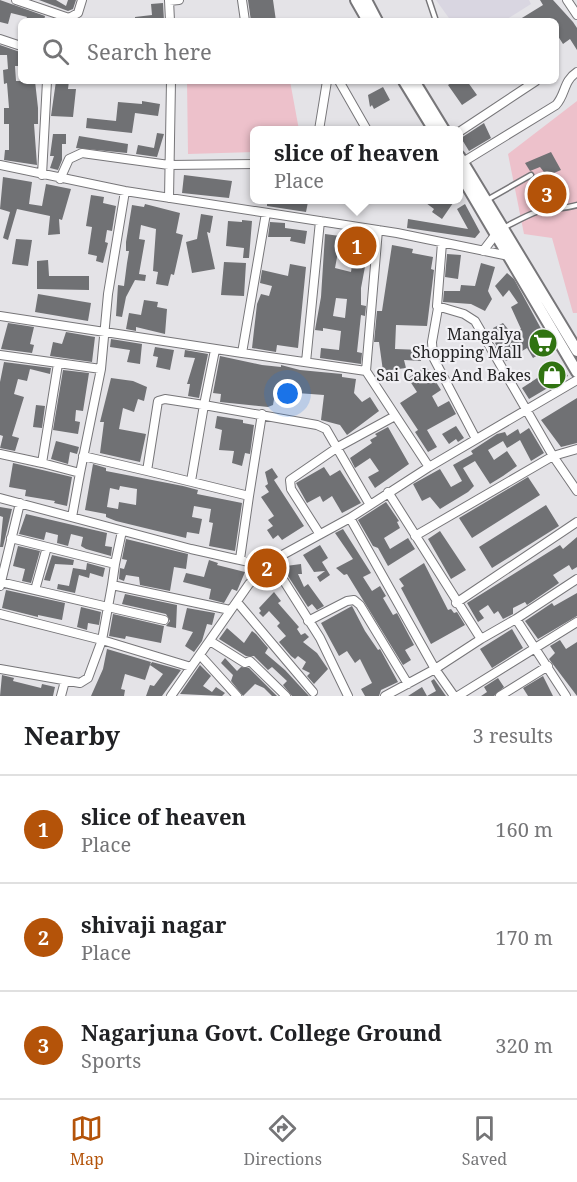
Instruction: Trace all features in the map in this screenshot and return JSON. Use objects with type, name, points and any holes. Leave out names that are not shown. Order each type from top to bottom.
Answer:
[{"type":"main road","points":[[356,0],[366,18]]},
{"type":"main road","points":[[366,0],[375,18]]},
{"type":"main road","points":[[406,84],[432,126]]},
{"type":"main road","points":[[416,84],[442,126]]},
{"type":"main road","points":[[463,167],[486,201],[509,256],[577,372]]},
{"type":"main road","points":[[463,168],[499,231],[572,336],[577,351]]},
{"type":"street","points":[[16,0],[66,18]]},
{"type":"street","points":[[74,18],[78,13],[82,0]]},
{"type":"street","points":[[170,18],[169,1],[179,0]]},
{"type":"street","points":[[242,0],[245,18]]},
{"type":"street","points":[[567,0],[577,15]]},
{"type":"street","points":[[0,39],[18,45]]},
{"type":"street","points":[[463,161],[556,105],[567,79],[577,72]]},
{"type":"street","points":[[42,175],[47,84]]},
{"type":"street","points":[[169,198],[171,84]]},
{"type":"street","points":[[320,126],[327,84]]},
{"type":"street","points":[[341,84],[365,126]]},
{"type":"street","points":[[463,129],[531,84]]},
{"type":"street","points":[[60,179],[66,162],[77,154],[169,165],[250,164]]},
{"type":"street","points":[[0,165],[125,191],[378,230],[509,256]]},
{"type":"street","points":[[72,517],[101,369],[104,330],[125,191]]},
{"type":"street","points":[[242,353],[266,213]]},
{"type":"street","points":[[306,362],[320,221]]},
{"type":"street","points":[[378,230],[366,371],[429,467]]},
{"type":"street","points":[[483,251],[499,231]]},
{"type":"street","points":[[442,243],[436,303],[438,308],[432,342],[433,357],[476,439]]},
{"type":"street","points":[[438,308],[464,314],[475,321],[553,456],[577,491]]},
{"type":"street","points":[[0,316],[366,371]]},
{"type":"street","points":[[191,482],[215,350]]},
{"type":"street","points":[[0,355],[101,369]]},
{"type":"street","points":[[42,463],[58,364]]},
{"type":"street","points":[[258,564],[266,556],[275,559],[350,518],[429,467],[577,380]]},
{"type":"street","points":[[147,471],[158,401],[165,399],[262,414],[317,425],[326,429],[370,506]]},
{"type":"street","points":[[240,559],[262,414]]},
{"type":"street","points":[[319,533],[291,489],[290,480],[338,447],[395,416]]},
{"type":"street","points":[[414,536],[553,456],[565,455],[577,449]]},
{"type":"street","points":[[0,454],[80,473]]},
{"type":"street","points":[[83,456],[249,496]]},
{"type":"street","points":[[388,492],[456,603],[482,639]]},
{"type":"street","points":[[0,498],[258,564]]},
{"type":"street","points":[[20,503],[0,583],[164,620]]},
{"type":"street","points":[[350,518],[435,669],[456,696],[577,622]]},
{"type":"street","points":[[456,603],[577,522]]},
{"type":"street","points":[[0,669],[76,683],[86,680],[102,640],[122,531]]},
{"type":"street","points":[[12,538],[115,564]]},
{"type":"street","points":[[35,590],[47,547]]},
{"type":"street","points":[[275,559],[277,570],[327,650],[348,696]]},
{"type":"street","points":[[258,564],[261,573],[268,576],[277,570]]},
{"type":"street","points":[[171,696],[230,610],[261,573]]},
{"type":"street","points":[[385,696],[435,669],[577,579]]},
{"type":"street","points":[[112,585],[230,610]]},
{"type":"street","points":[[308,621],[347,601],[354,600],[360,605],[408,684]]},
{"type":"street","points":[[237,602],[313,692]]},
{"type":"street","points":[[0,614],[102,640],[191,667]]},
{"type":"street","points":[[516,619],[566,696]]},
{"type":"street","points":[[210,641],[245,663],[250,661],[286,696]]},
{"type":"street","points":[[200,655],[237,696]]},
{"type":"street","points":[[500,696],[548,666]]},
{"type":"street","points":[[61,696],[65,681]]},
{"type":"lane","points":[[429,0],[435,18]]},
{"type":"lane","points":[[486,201],[531,175]]},
{"type":"lane","points":[[499,231],[536,212],[550,209],[555,211],[577,205]]},
{"type":"shaded area","points":[[436,0],[529,0],[531,4],[509,18],[449,18]]},
{"type":"shaded area","points":[[187,84],[291,84],[298,126],[250,126],[250,152],[188,154]]},
{"type":"shaded area","points":[[577,101],[577,313],[573,313],[552,238],[524,234],[508,154]]},
{"type":"building","points":[[0,0],[45,16],[45,18],[26,18],[11,13],[8,24],[0,22]]},
{"type":"building","points":[[39,0],[56,0],[66,6],[68,0],[76,0],[73,9],[68,11]]},
{"type":"building","points":[[248,0],[273,0],[276,18],[251,18]]},
{"type":"building","points":[[540,0],[553,0],[573,22],[577,28],[577,50],[570,39],[563,44],[559,38],[559,18],[522,18],[543,5]]},
{"type":"building","points":[[163,3],[164,18],[135,18],[152,15],[151,4]]},
{"type":"building","points":[[0,45],[18,51],[18,66],[15,66],[16,81],[18,84],[35,84],[38,108],[38,124],[34,124],[37,165],[4,160],[5,150],[9,150],[9,124],[4,124],[4,108],[9,108],[7,83],[4,84],[3,70],[8,69],[7,55],[0,55]]},
{"type":"building","points":[[56,84],[69,84],[68,89],[76,89],[73,117],[51,116]]},
{"type":"building","points":[[469,84],[477,95],[462,105],[448,85]]},
{"type":"building","points":[[383,87],[390,100],[374,109],[372,105],[370,107],[368,95]]},
{"type":"building","points":[[142,101],[160,104],[158,116],[135,113],[132,133],[86,128],[87,118],[116,121],[118,102],[142,104]]},
{"type":"building","points":[[484,123],[491,138],[469,151],[463,137]]},
{"type":"building","points":[[157,133],[164,134],[157,157],[136,154],[138,145],[154,148]]},
{"type":"building","points":[[53,134],[66,134],[66,144],[62,144],[62,160],[58,170],[50,168],[54,156],[50,156]]},
{"type":"building","points":[[79,136],[128,144],[127,153],[76,148]]},
{"type":"building","points":[[551,152],[561,170],[547,176],[540,167],[530,171],[525,163]]},
{"type":"building","points":[[184,175],[232,181],[229,198],[182,193]]},
{"type":"building","points":[[3,177],[32,182],[29,204],[42,206],[46,184],[71,189],[62,220],[59,219],[60,234],[48,235],[50,216],[17,209],[8,240],[3,238],[10,212],[0,209]]},
{"type":"building","points":[[91,195],[104,197],[103,203],[116,206],[112,231],[107,230],[105,242],[108,243],[103,263],[96,261],[97,256],[88,254],[92,227],[86,226]]},
{"type":"building","points":[[145,204],[180,213],[176,233],[183,235],[174,275],[171,274],[168,286],[156,284],[158,272],[153,271],[156,229],[141,225],[139,239],[145,240],[139,274],[146,275],[145,281],[135,280],[126,297],[122,317],[116,316],[118,285],[124,286],[129,251],[126,251],[126,242],[132,205],[144,207]]},
{"type":"building","points":[[267,204],[308,204],[306,212],[267,206]]},
{"type":"building","points":[[427,204],[452,204],[442,219],[432,212],[434,209]]},
{"type":"building","points":[[465,204],[480,232],[475,238],[407,228],[408,219],[468,229],[457,209]]},
{"type":"building","points":[[201,214],[213,216],[210,233],[207,232],[215,269],[192,273],[186,242],[197,239]]},
{"type":"building","points":[[242,220],[252,221],[249,258],[243,258],[244,248],[226,246],[228,221],[242,222]]},
{"type":"building","points":[[270,222],[285,223],[285,228],[307,231],[305,244],[290,241],[291,237],[268,237]]},
{"type":"building","points":[[325,234],[370,240],[361,288],[361,305],[366,306],[365,316],[361,315],[357,352],[362,353],[361,364],[320,358],[321,348],[339,350],[341,331],[323,328],[323,331],[315,330],[321,297]],"holes":[[[338,252],[354,253],[351,272],[335,268]],[[336,298],[347,299],[345,318],[333,316]]]},
{"type":"building","points":[[16,239],[32,240],[28,266],[12,264]]},
{"type":"building","points":[[392,245],[413,249],[412,253],[433,257],[431,269],[434,270],[427,326],[396,325],[395,349],[422,350],[421,361],[404,360],[406,368],[383,371],[379,342],[374,342],[377,311],[382,311]]},
{"type":"building","points":[[447,254],[461,255],[458,279],[445,277]]},
{"type":"building","points":[[48,260],[49,276],[89,276],[89,290],[37,289],[37,261]]},
{"type":"building","points":[[224,262],[246,263],[244,296],[221,295]]},
{"type":"building","points":[[481,263],[495,267],[488,291],[492,299],[485,311],[471,304],[443,302],[444,291],[460,291],[461,285],[475,286]]},
{"type":"building","points":[[290,264],[306,267],[298,348],[277,345],[276,352],[252,348],[257,304],[261,294],[269,296],[272,286],[260,283],[262,270],[288,276]]},
{"type":"building","points":[[507,273],[514,279],[551,347],[533,358],[527,348],[506,361],[495,343],[498,341],[493,328],[503,323],[512,334],[521,329],[511,307],[518,303],[509,290],[503,297],[495,286]]},
{"type":"building","points":[[38,294],[91,303],[88,321],[35,312]]},
{"type":"building","points":[[144,300],[158,302],[157,307],[167,309],[165,334],[136,327],[136,331],[126,329],[129,313],[141,315]]},
{"type":"building","points":[[8,323],[34,327],[30,344],[34,345],[32,353],[1,349]]},
{"type":"building","points":[[66,332],[95,337],[92,362],[50,356],[53,342],[62,344]]},
{"type":"building","points":[[111,339],[142,344],[140,364],[127,362],[130,350],[110,347]]},
{"type":"building","points":[[155,347],[174,350],[170,370],[156,367],[158,357],[153,356]]},
{"type":"building","points":[[185,350],[208,354],[199,398],[188,396],[190,384],[187,384],[195,358],[184,357]]},
{"type":"building","points":[[220,356],[262,365],[281,367],[281,365],[300,370],[342,374],[342,377],[356,379],[354,393],[362,402],[370,397],[379,411],[347,435],[340,425],[321,420],[324,395],[297,393],[298,389],[276,387],[273,405],[268,407],[220,402],[221,394],[213,393]]},
{"type":"building","points":[[4,362],[51,368],[50,374],[30,369],[27,381],[18,379],[14,394],[24,397],[12,436],[19,438],[15,451],[0,448],[3,436],[0,435],[0,382]]},
{"type":"building","points":[[560,363],[568,376],[529,399],[522,388]]},
{"type":"building","points":[[426,366],[441,390],[432,396],[438,407],[449,401],[456,414],[427,430],[437,447],[428,452],[415,432],[418,430],[400,403],[417,392],[408,378]]},
{"type":"building","points":[[63,370],[89,373],[83,411],[76,410],[75,421],[80,422],[78,434],[53,430]]},
{"type":"building","points":[[111,378],[133,381],[147,387],[144,401],[138,399],[134,412],[123,408],[119,429],[146,434],[140,462],[100,453],[104,422],[100,422]]},
{"type":"building","points":[[577,398],[577,443],[561,447],[541,420]]},
{"type":"building","points":[[36,405],[45,406],[42,428],[33,427]]},
{"type":"building","points":[[217,416],[243,420],[243,423],[254,425],[250,454],[245,453],[242,466],[232,463],[234,451],[219,450],[222,430],[215,428]]},
{"type":"building","points":[[456,426],[464,438],[458,442],[456,439],[449,444],[442,434]]},
{"type":"building","points":[[388,427],[409,464],[375,488],[368,477],[379,471],[370,458],[355,468],[350,458],[372,443],[370,440],[377,436],[375,434]]},
{"type":"building","points":[[529,428],[544,453],[531,461],[520,440],[507,448],[503,441],[488,450],[494,460],[507,451],[517,466],[490,484],[475,461],[463,468],[474,486],[468,492],[440,509],[430,497],[422,501],[413,484],[440,469],[451,487],[462,481],[453,465],[473,454],[471,451],[497,434],[505,432],[507,436],[518,429],[520,434]]},
{"type":"building","points":[[56,441],[79,447],[77,454],[70,452],[68,464],[51,459]]},
{"type":"building","points":[[13,463],[72,477],[67,506],[54,503],[55,501],[25,496],[26,490],[9,487]]},
{"type":"building","points":[[93,464],[106,468],[106,471],[183,486],[198,490],[197,494],[242,503],[235,551],[209,546],[213,523],[209,522],[211,509],[194,506],[192,517],[202,519],[199,534],[187,532],[186,538],[116,521],[106,517],[106,514],[85,510]],"holes":[[[120,486],[137,489],[136,505],[119,502],[118,509],[107,507],[110,488],[119,490]]]},
{"type":"building","points":[[324,467],[330,476],[340,470],[361,503],[342,513],[332,496],[323,502],[320,496],[307,503],[296,483]]},
{"type":"building","points":[[272,468],[278,477],[274,480],[304,526],[282,540],[278,535],[273,539],[267,530],[273,526],[268,520],[274,516],[261,497],[269,492],[265,486],[268,484],[265,472]]},
{"type":"building","points":[[528,477],[540,495],[472,538],[459,518]]},
{"type":"building","points":[[386,502],[399,521],[397,522],[400,528],[384,538],[390,549],[408,538],[415,549],[388,566],[358,520]]},
{"type":"building","points":[[546,505],[559,526],[492,568],[479,547]]},
{"type":"building","points":[[0,507],[12,509],[3,547],[0,547],[3,517],[0,516]]},
{"type":"building","points":[[26,514],[107,533],[105,546],[112,547],[111,556],[86,549],[81,546],[83,537],[71,534],[68,546],[57,543],[58,535],[46,532],[44,540],[19,534]]},
{"type":"building","points":[[343,529],[371,573],[363,577],[372,591],[380,586],[386,596],[383,598],[393,615],[397,613],[414,645],[405,650],[411,660],[403,665],[347,574],[344,575],[336,568],[353,559],[335,533]]},
{"type":"building","points":[[440,531],[466,570],[451,579],[428,539]]},
{"type":"building","points":[[577,537],[577,567],[572,570],[569,565],[553,575],[559,583],[527,605],[525,602],[513,608],[513,614],[503,619],[498,611],[494,614],[488,605],[479,611],[484,618],[478,622],[467,603],[560,545],[563,549]]},
{"type":"building","points":[[126,539],[188,554],[186,569],[174,567],[170,591],[140,585],[139,577],[126,575],[124,581],[119,579],[120,568],[124,569],[127,560],[122,559]]},
{"type":"building","points":[[320,545],[328,558],[322,562],[330,575],[320,582],[317,577],[325,571],[314,572],[303,555]]},
{"type":"building","points":[[18,546],[40,551],[31,583],[22,581],[25,569],[13,566]]},
{"type":"building","points":[[52,555],[74,560],[73,565],[55,564],[50,581],[44,580]]},
{"type":"building","points":[[209,560],[218,563],[217,565],[245,572],[237,591],[232,589],[224,603],[209,599],[211,589],[183,582],[186,573],[204,577]]},
{"type":"building","points":[[87,563],[105,568],[103,577],[90,573],[89,578],[79,575],[75,593],[57,589],[58,584],[69,586],[73,568],[86,570]]},
{"type":"building","points":[[424,563],[448,610],[457,612],[465,625],[431,644],[401,588],[404,586],[399,579]]},
{"type":"building","points":[[301,564],[302,574],[298,574],[304,587],[308,584],[324,606],[317,610],[312,604],[308,607],[286,573],[286,566]]},
{"type":"building","points":[[6,590],[65,603],[62,620],[2,608]]},
{"type":"building","points":[[274,592],[281,601],[278,603],[299,627],[297,629],[301,635],[305,633],[309,637],[303,642],[317,653],[328,669],[314,684],[307,676],[310,673],[302,669],[306,662],[298,656],[295,659],[279,642],[286,636],[277,626],[280,623],[269,611],[263,617],[259,613],[261,611],[259,608]]},
{"type":"building","points":[[577,593],[577,616],[538,639],[525,621],[552,603],[554,606]]},
{"type":"building","points":[[125,594],[177,605],[176,628],[166,626],[170,621],[166,614],[122,604]]},
{"type":"building","points":[[352,606],[365,631],[378,650],[380,649],[398,682],[381,690],[379,696],[365,696],[361,689],[372,683],[360,659],[355,663],[347,651],[339,656],[321,623]]},
{"type":"building","points":[[81,607],[101,612],[99,625],[88,623],[87,630],[77,627]]},
{"type":"building","points":[[187,608],[215,613],[212,625],[207,624],[202,641],[194,652],[185,646],[193,632],[182,629]]},
{"type":"building","points":[[113,614],[164,626],[161,643],[126,636],[125,639],[109,636]]},
{"type":"building","points":[[227,628],[244,643],[252,631],[256,634],[268,648],[265,653],[285,670],[309,696],[292,696],[283,685],[287,681],[272,667],[268,670],[254,656],[246,656],[219,639]]},
{"type":"building","points":[[512,629],[523,648],[492,668],[480,649]]},
{"type":"building","points":[[560,640],[566,649],[577,642],[577,696],[549,659],[555,653],[550,646]]},
{"type":"building","points":[[107,649],[151,662],[145,680],[125,674],[121,689],[125,690],[124,696],[91,696],[103,669]]},
{"type":"building","points":[[225,658],[237,671],[241,667],[249,668],[277,696],[272,696],[264,688],[255,684],[243,696],[231,681],[233,675],[221,663]]},
{"type":"building","points":[[152,662],[181,670],[162,696],[146,696],[150,685],[154,686],[163,674],[150,665]]},
{"type":"building","points":[[200,665],[211,676],[203,686],[212,692],[216,687],[225,693],[222,696],[180,694]]},
{"type":"building","points":[[2,675],[14,678],[13,681],[41,688],[42,684],[55,687],[53,696],[0,696]]},
{"type":"building","points":[[543,676],[553,696],[528,696],[523,688]]},
{"type":"building","points":[[498,678],[504,687],[494,696],[481,696],[487,692],[484,687]]},
{"type":"building","points":[[434,679],[446,696],[427,696],[436,691],[431,681]]},
{"type":"building","points":[[422,687],[427,696],[408,696]]},
{"type":"place","name":"Nagarjuna Govt. College Ground","points":[[547,194]]},
{"type":"place","name":"slice of heaven","points":[[357,246]]},
{"type":"place","name":"Mangalya Shopping Mall","points":[[543,343]]},
{"type":"place","name":"Sai Cakes And Bakes","points":[[552,375]]},
{"type":"place","name":"shivaji nagar","points":[[267,568]]}]
